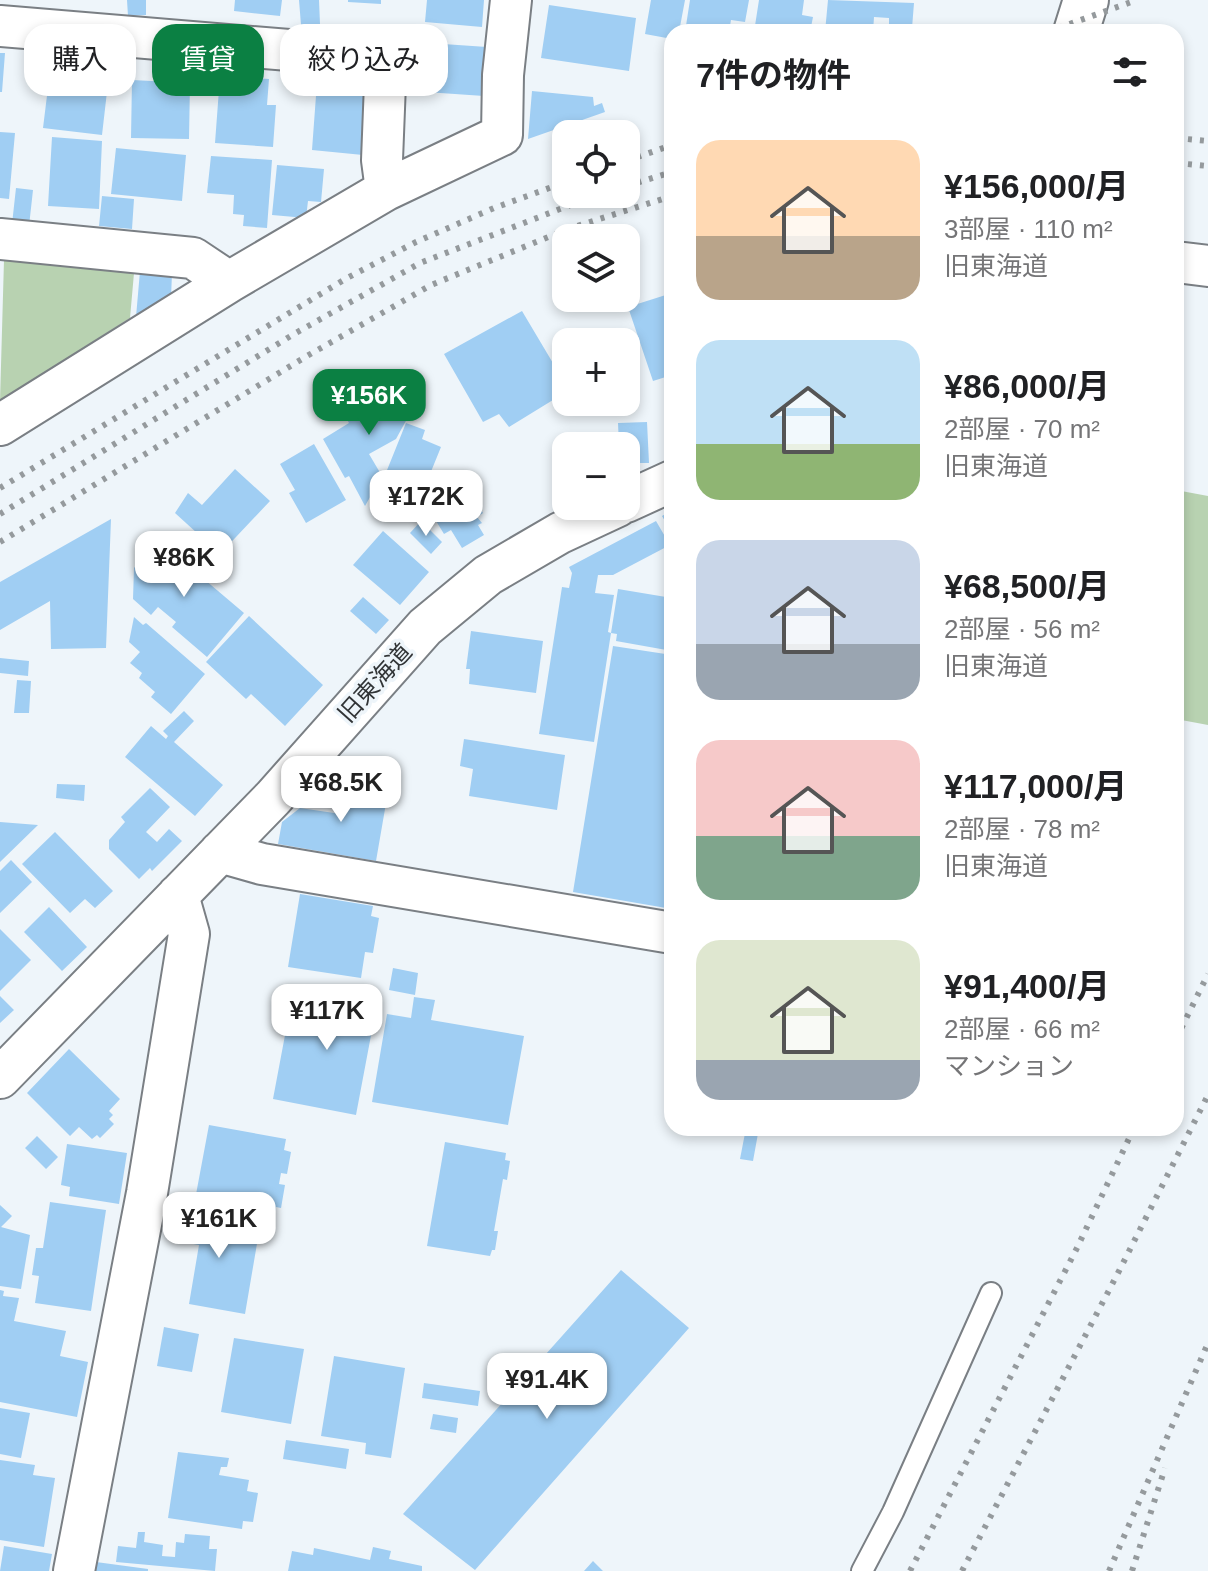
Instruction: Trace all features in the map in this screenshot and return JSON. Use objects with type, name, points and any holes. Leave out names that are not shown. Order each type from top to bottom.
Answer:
[{"type":"street","points":[[0,425],[229,282],[386,190],[502,135],[503,75],[511,0]]},
{"type":"street","points":[[1078,24],[1086,0]]},
{"type":"street","points":[[0,26],[386,58],[382,160],[386,190]]},
{"type":"street","points":[[0,239],[193,258],[229,282]]},
{"type":"street","points":[[1184,263],[1208,266]]},
{"type":"street","points":[[640,496],[664,485]]},
{"type":"street","name":"旧東海道","points":[[0,1078],[273,798],[425,627],[488,575],[588,520]]},
{"type":"street","points":[[220,852],[262,864],[664,932]]},
{"type":"street","points":[[74,1571],[147,1193],[189,934],[178,895]]},
{"type":"lane","points":[[862,1571],[893,1512],[991,1293]]},
{"type":"green space","points":[[4,260],[134,273],[130,318],[0,401]]},
{"type":"green space","points":[[1184,492],[1208,496],[1208,725],[1184,720]]},
{"type":"building","points":[[127,0],[146,0],[146,15],[128,16]]},
{"type":"building","points":[[235,0],[282,0],[280,16],[234,11]]},
{"type":"building","points":[[299,0],[319,0],[320,24],[301,24]]},
{"type":"building","points":[[381,0],[381,4],[348,2]]},
{"type":"building","points":[[427,0],[484,0],[482,27],[425,22]]},
{"type":"building","points":[[651,0],[685,0],[680,24],[664,24],[664,38],[645,34]]},
{"type":"building","points":[[690,0],[749,0],[745,22],[731,20],[730,24],[686,24]]},
{"type":"building","points":[[759,0],[804,0],[802,15],[813,17],[812,24],[755,24]]},
{"type":"building","points":[[828,0],[914,3],[912,24],[889,24],[889,18],[874,17],[874,24],[826,24]]},
{"type":"building","points":[[549,5],[636,18],[629,71],[541,58]]},
{"type":"building","points":[[448,44],[487,47],[484,96],[448,94]]},
{"type":"building","points":[[0,53],[5,53],[2,92],[0,92]]},
{"type":"building","points":[[264,79],[269,79],[267,105],[276,105],[273,147],[215,143],[219,96],[264,96]]},
{"type":"building","points":[[136,80],[152,81],[152,96],[190,96],[189,139],[131,138],[132,96],[136,96]]},
{"type":"building","points":[[532,91],[593,97],[594,106],[602,103],[605,112],[582,120],[552,120],[552,131],[528,139]]},
{"type":"building","points":[[47,96],[106,96],[102,135],[43,128]]},
{"type":"building","points":[[316,96],[367,96],[363,155],[312,150]]},
{"type":"building","points":[[0,132],[15,133],[9,199],[0,198]]},
{"type":"building","points":[[52,137],[102,141],[99,209],[48,206]]},
{"type":"building","points":[[116,148],[186,155],[182,201],[111,194]]},
{"type":"building","points":[[211,156],[272,160],[267,228],[243,226],[244,215],[233,214],[234,195],[207,193]]},
{"type":"building","points":[[277,165],[324,169],[321,202],[308,201],[306,218],[272,215]]},
{"type":"building","points":[[16,188],[33,190],[29,226],[12,224]]},
{"type":"building","points":[[102,196],[134,199],[132,229],[99,226]]},
{"type":"building","points":[[140,271],[172,273],[171,298],[136,317]]},
{"type":"building","points":[[664,296],[664,378],[653,381],[640,343],[640,328],[635,328],[630,312],[640,312],[640,303]]},
{"type":"building","points":[[522,311],[552,361],[552,401],[509,427],[499,414],[483,422],[444,354]]},
{"type":"building","points":[[400,382],[414,406],[396,439],[369,454],[382,476],[365,506],[323,439],[349,423],[344,414]]},
{"type":"building","points":[[647,422],[649,463],[640,463],[640,432],[618,432],[618,423]]},
{"type":"building","points":[[406,423],[425,430],[422,439],[441,447],[417,506],[379,490]]},
{"type":"building","points":[[314,444],[346,500],[306,523],[289,493],[295,490],[280,464]]},
{"type":"building","points":[[235,469],[270,501],[220,554],[175,513],[188,493],[202,505]]},
{"type":"building","points":[[459,473],[483,513],[477,517],[482,523],[478,525],[484,535],[462,548],[451,530],[444,534],[430,511],[437,506],[429,491]]},
{"type":"building","points":[[111,519],[106,648],[51,649],[50,601],[0,630],[0,582]]},
{"type":"building","points":[[421,521],[442,542],[431,554],[410,533]]},
{"type":"building","points":[[656,521],[664,535],[664,548],[613,575],[598,575],[595,593],[614,595],[608,632],[611,633],[594,742],[539,734],[562,587],[569,588],[572,573],[569,567]]},
{"type":"building","points":[[383,531],[429,572],[400,605],[353,565]]},
{"type":"building","points":[[155,544],[169,556],[172,552],[244,613],[207,657],[172,627],[176,622],[158,607],[151,615],[133,599],[134,568]]},
{"type":"building","points":[[618,589],[664,597],[664,650],[616,641],[617,634],[611,633]]},
{"type":"building","points":[[363,597],[389,620],[376,634],[350,611]]},
{"type":"building","points":[[249,616],[323,685],[285,726],[251,694],[246,699],[206,662]]},
{"type":"building","points":[[134,617],[143,625],[146,623],[205,674],[171,714],[151,697],[155,692],[139,678],[142,673],[130,663],[140,652],[129,642]]},
{"type":"building","points":[[471,631],[543,641],[536,693],[469,684],[470,669],[466,669]]},
{"type":"building","points":[[613,646],[664,654],[664,908],[573,892]]},
{"type":"building","points":[[0,658],[29,661],[28,676],[0,673]]},
{"type":"building","points":[[17,680],[31,681],[29,713],[14,713]]},
{"type":"building","points":[[184,711],[194,721],[174,742],[223,785],[195,816],[125,757],[151,726],[166,739],[168,736],[163,731]]},
{"type":"building","points":[[464,739],[565,755],[557,810],[469,796],[473,769],[460,766]]},
{"type":"building","points":[[347,779],[389,786],[376,861],[278,844],[282,822],[300,808],[341,814]]},
{"type":"building","points":[[57,784],[85,785],[84,801],[56,798]]},
{"type":"building","points":[[150,788],[170,807],[146,832],[157,842],[169,829],[182,841],[152,871],[150,868],[139,879],[109,849],[109,840],[125,822],[121,817]]},
{"type":"building","points":[[0,822],[38,825],[0,862]]},
{"type":"building","points":[[55,832],[113,891],[95,908],[85,899],[70,913],[22,864]]},
{"type":"building","points":[[11,860],[32,882],[0,913],[0,871]]},
{"type":"building","points":[[300,894],[373,906],[371,916],[379,918],[373,953],[365,952],[361,978],[288,967]]},
{"type":"building","points":[[49,907],[87,947],[62,971],[24,932]]},
{"type":"building","points":[[0,929],[31,960],[0,991]]},
{"type":"building","points":[[393,968],[418,973],[415,995],[389,990]]},
{"type":"building","points":[[347,986],[379,993],[356,1115],[273,1099],[292,998],[343,1007]]},
{"type":"building","points":[[0,996],[14,1010],[0,1023]]},
{"type":"building","points":[[414,997],[435,1000],[431,1020],[524,1036],[508,1125],[372,1102],[387,1014],[411,1018]]},
{"type":"building","points":[[69,1049],[120,1099],[109,1111],[113,1115],[109,1119],[114,1124],[100,1138],[97,1135],[92,1139],[79,1127],[70,1136],[27,1093]]},
{"type":"building","points":[[209,1125],[286,1139],[284,1150],[291,1152],[287,1174],[281,1173],[279,1184],[285,1185],[281,1208],[276,1207],[273,1220],[194,1205]]},
{"type":"building","points":[[37,1136],[58,1157],[46,1169],[25,1148]]},
{"type":"building","points":[[744,1136],[758,1136],[753,1161],[740,1159]]},
{"type":"building","points":[[445,1142],[506,1153],[505,1160],[510,1161],[507,1180],[503,1179],[494,1231],[498,1231],[495,1250],[490,1256],[427,1246]]},
{"type":"building","points":[[67,1144],[127,1153],[119,1204],[69,1196],[70,1187],[61,1185]]},
{"type":"building","points":[[50,1202],[106,1210],[91,1311],[35,1303],[39,1276],[32,1275],[36,1248],[43,1248]]},
{"type":"building","points":[[0,1205],[12,1216],[1,1227],[30,1235],[21,1289],[0,1286]]},
{"type":"building","points":[[176,1212],[260,1226],[245,1314],[189,1304],[199,1245],[171,1240]]},
{"type":"building","points":[[621,1270],[689,1328],[475,1570],[403,1514]]},
{"type":"building","points":[[0,1290],[4,1291],[3,1296],[19,1298],[14,1321],[66,1331],[60,1356],[88,1362],[77,1417],[0,1402]]},
{"type":"building","points":[[164,1327],[199,1334],[192,1372],[157,1366]]},
{"type":"building","points":[[234,1338],[304,1349],[291,1424],[221,1412]]},
{"type":"building","points":[[334,1356],[405,1368],[391,1458],[365,1454],[366,1443],[321,1436]]},
{"type":"building","points":[[424,1383],[480,1391],[478,1406],[422,1398]]},
{"type":"building","points":[[0,1408],[30,1413],[21,1458],[0,1454]]},
{"type":"building","points":[[433,1414],[458,1418],[456,1433],[430,1429]]},
{"type":"building","points":[[286,1440],[349,1449],[346,1469],[283,1459]]},
{"type":"building","points":[[178,1452],[229,1458],[227,1467],[221,1467],[219,1475],[249,1480],[247,1491],[258,1493],[253,1522],[243,1521],[242,1529],[168,1518]]},
{"type":"building","points":[[0,1460],[35,1465],[33,1475],[55,1478],[44,1547],[0,1540]]},
{"type":"building","points":[[138,1532],[145,1532],[144,1542],[163,1545],[162,1556],[175,1557],[176,1542],[184,1543],[185,1534],[210,1536],[209,1549],[217,1549],[215,1571],[116,1562],[118,1546],[136,1548]]},
{"type":"building","points":[[4,1546],[52,1554],[49,1571],[0,1571]]},
{"type":"building","points":[[373,1547],[391,1551],[389,1559],[422,1566],[422,1571],[288,1571],[292,1551],[313,1555],[314,1548],[370,1560]]},
{"type":"building","points":[[593,1561],[603,1571],[584,1571]]},
{"type":"building","points":[[96,1562],[148,1569],[148,1571],[95,1571]]},
{"type":"railway","points":[[1070,24],[1137,0]]},
{"type":"railway","points":[[1184,139],[1208,141]]},
{"type":"railway","points":[[640,156],[664,148]]},
{"type":"railway","points":[[1184,164],[1208,166]]},
{"type":"railway","points":[[640,182],[664,174]]},
{"type":"railway","points":[[0,488],[347,278],[416,242],[552,187]]},
{"type":"railway","points":[[0,542],[307,356],[431,285],[568,229],[664,199]]},
{"type":"railway","points":[[0,514],[294,334],[420,263],[563,208]]},
{"type":"railway","points":[[1184,1023],[1208,974]]},
{"type":"railway","points":[[962,1571],[1208,1095]]},
{"type":"railway","points":[[910,1571],[1076,1250],[1130,1136]]},
{"type":"railway","points":[[1109,1571],[1208,1343]]},
{"type":"railway","points":[[1132,1571],[1165,1468]]}]
